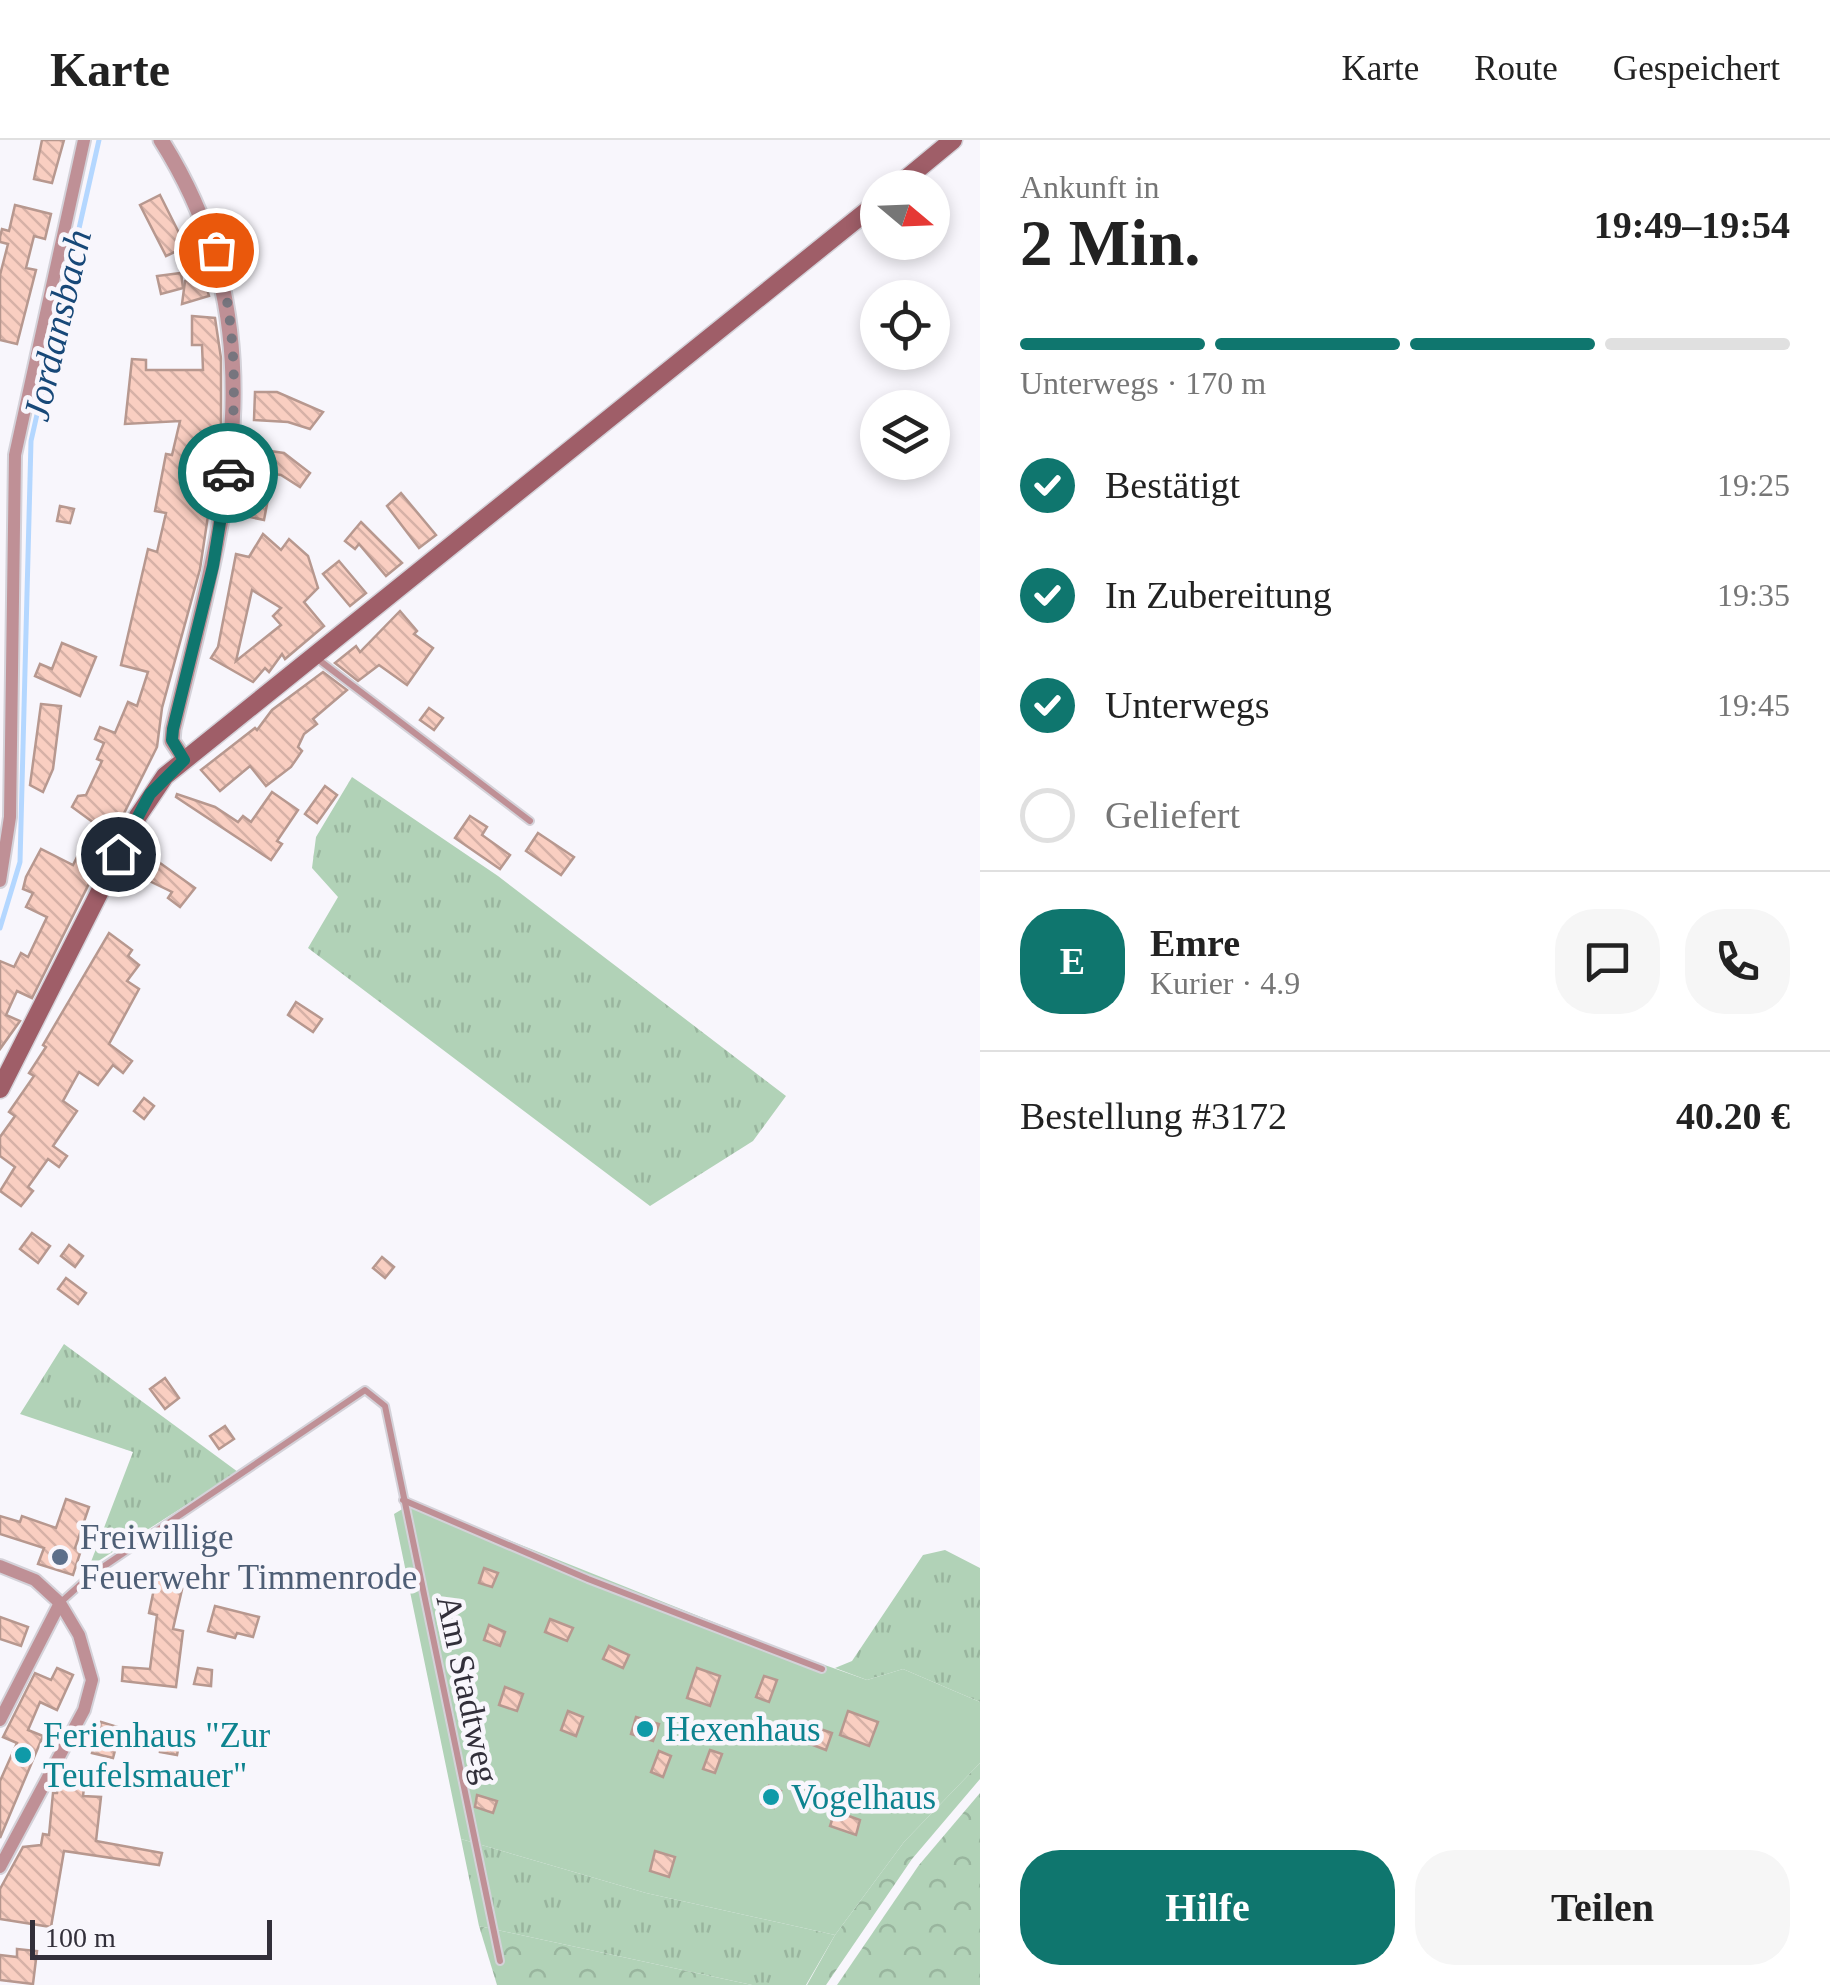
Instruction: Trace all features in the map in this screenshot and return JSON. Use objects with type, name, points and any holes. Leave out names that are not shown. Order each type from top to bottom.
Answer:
[{"type":"main road","points":[[916,170],[952,140]]},
{"type":"main road","points":[[0,1089],[138,816],[165,776],[860,216]]},
{"type":"street","points":[[0,881],[10,817],[15,455],[84,140]]},
{"type":"street","points":[[162,140],[188,184],[216,250],[227,298],[234,378],[230,458],[220,528],[173,729],[172,740],[184,760]]},
{"type":"street","points":[[0,1566],[35,1580],[60,1603],[90,1663],[90,1694],[0,1867]]},
{"type":"street","points":[[0,1720],[60,1603]]},
{"type":"lane","points":[[314,656],[530,821]]},
{"type":"lane","name":"Am Stadtweg","points":[[60,1603],[92,1575],[364,1390],[385,1406],[500,1961]]},
{"type":"lane","points":[[402,1500],[588,1579],[822,1669]]},
{"type":"green space","points":[[352,777],[498,876],[786,1096],[753,1141],[650,1206],[308,948],[338,897],[312,868],[316,837]]},
{"type":"green space","points":[[64,1344],[238,1472],[89,1567],[133,1452],[20,1414]]},
{"type":"green space","points":[[414,1502],[867,1680],[903,1669],[980,1702],[980,1763],[904,1842],[835,1935],[646,1893],[461,1839],[394,1514]]},
{"type":"green space","points":[[945,1550],[980,1568],[980,1702],[903,1669],[867,1680],[835,1668],[852,1661],[923,1555]]},
{"type":"green space","points":[[980,1763],[980,1779],[912,1859],[826,1985],[807,1985],[835,1935],[904,1842]]},
{"type":"green space","points":[[980,1793],[980,1985],[837,1985],[919,1865]]},
{"type":"green space","points":[[461,1839],[646,1893],[835,1935],[806,1985],[752,1985],[479,1926]]},
{"type":"green space","points":[[479,1926],[752,1985],[497,1985]]},
{"type":"building","points":[[42,140],[64,140],[52,183],[34,179]]},
{"type":"building","points":[[160,195],[186,247],[166,256],[140,205]]},
{"type":"building","points":[[15,205],[51,214],[45,239],[34,236],[26,268],[36,270],[17,344],[0,340],[0,275],[8,244],[0,242],[0,237],[2,229],[9,231]]},
{"type":"building","points":[[181,273],[183,288],[161,294],[157,276]]},
{"type":"building","points":[[203,276],[209,296],[182,304],[185,281]]},
{"type":"building","points":[[192,316],[215,318],[221,358],[221,429],[200,569],[162,708],[157,747],[32,998],[17,991],[6,1015],[20,1021],[0,1049],[0,961],[14,967],[21,953],[28,957],[47,917],[26,907],[33,893],[23,889],[26,877],[41,849],[73,865],[94,823],[72,807],[78,796],[86,795],[102,761],[97,759],[104,743],[95,739],[100,727],[115,733],[128,702],[137,706],[148,672],[121,665],[148,549],[157,552],[166,513],[155,511],[166,454],[172,455],[180,421],[125,424],[132,359],[146,360],[146,370],[203,370],[202,345],[192,345]]},
{"type":"building","points":[[255,392],[277,392],[323,412],[310,429],[288,422],[254,420]]},
{"type":"building","points":[[256,449],[284,453],[310,473],[300,487],[281,475],[253,471]]},
{"type":"building","points":[[401,493],[436,535],[419,548],[387,506]]},
{"type":"building","points":[[249,496],[268,499],[264,520],[245,516]]},
{"type":"building","points":[[60,506],[74,509],[70,523],[57,521]]},
{"type":"building","points":[[361,522],[402,563],[386,576],[359,544],[355,549],[345,541]]},
{"type":"building","points":[[263,534],[281,550],[289,539],[308,556],[318,588],[304,602],[324,626],[285,659],[282,654],[269,672],[265,668],[253,682],[211,658],[218,647],[236,554],[249,557]],"holes":[[[252,590],[281,608],[273,616],[281,625],[236,661]]]},
{"type":"building","points":[[339,561],[366,593],[350,606],[323,574]]},
{"type":"building","points":[[400,611],[417,631],[414,634],[433,648],[407,685],[379,665],[358,681],[335,663],[356,646],[360,652]]},
{"type":"building","points":[[62,643],[96,657],[80,696],[35,676],[40,664],[52,669]]},
{"type":"building","points":[[323,672],[347,690],[313,719],[317,724],[304,734],[298,747],[302,751],[291,767],[266,786],[250,766],[220,791],[201,770],[257,730],[272,710]]},
{"type":"building","points":[[41,704],[61,706],[53,769],[43,792],[30,785]]},
{"type":"building","points":[[429,708],[443,718],[434,730],[420,720]]},
{"type":"building","points":[[325,786],[337,795],[317,823],[305,814]]},
{"type":"building","points":[[272,792],[298,810],[277,841],[282,844],[271,860],[176,797],[177,794],[215,807],[238,822],[243,816],[251,822]]},
{"type":"building","points":[[470,816],[487,827],[482,835],[510,855],[500,869],[455,838]]},
{"type":"building","points":[[538,833],[574,857],[561,875],[526,851]]},
{"type":"building","points":[[146,853],[195,888],[180,907],[168,898],[172,892],[135,874]]},
{"type":"building","points":[[109,933],[132,950],[128,956],[139,965],[127,981],[139,989],[109,1044],[132,1061],[123,1073],[113,1065],[98,1085],[79,1072],[63,1101],[77,1111],[53,1146],[67,1156],[59,1167],[48,1159],[28,1187],[33,1191],[21,1206],[0,1191],[15,1167],[0,1156],[0,1137],[15,1116],[9,1112],[34,1076],[29,1073],[46,1047],[43,1045]]},
{"type":"building","points":[[296,1002],[322,1019],[313,1032],[288,1015]]},
{"type":"building","points":[[144,1098],[154,1106],[144,1119],[134,1111]]},
{"type":"building","points":[[32,1233],[50,1246],[38,1263],[20,1249]]},
{"type":"building","points":[[69,1245],[83,1256],[75,1267],[61,1256]]},
{"type":"building","points":[[382,1257],[394,1267],[385,1278],[373,1268]]},
{"type":"building","points":[[66,1278],[86,1293],[78,1304],[58,1289]]},
{"type":"building","points":[[165,1378],[179,1398],[165,1409],[150,1389]]},
{"type":"building","points":[[225,1426],[234,1439],[219,1449],[210,1436]]},
{"type":"building","points":[[66,1499],[89,1507],[75,1548],[81,1550],[73,1575],[38,1564],[44,1548],[0,1534],[0,1516],[20,1522],[22,1516],[56,1528]]},
{"type":"building","points":[[484,1568],[498,1573],[492,1587],[479,1583]]},
{"type":"building","points":[[156,1579],[183,1585],[173,1629],[183,1631],[176,1687],[122,1681],[123,1667],[150,1669],[157,1615],[149,1613]]},
{"type":"building","points":[[215,1606],[259,1617],[253,1637],[237,1633],[235,1638],[208,1631]]},
{"type":"building","points":[[0,1617],[28,1627],[21,1646],[0,1639]]},
{"type":"building","points":[[550,1619],[573,1628],[567,1641],[545,1632]]},
{"type":"building","points":[[489,1625],[505,1632],[500,1646],[484,1640]]},
{"type":"building","points":[[609,1646],[629,1655],[623,1668],[603,1659]]},
{"type":"building","points":[[57,1668],[73,1675],[57,1710],[40,1702],[28,1730],[43,1736],[0,1838],[0,1781],[17,1743],[3,1737],[35,1673],[51,1680]]},
{"type":"building","points":[[198,1668],[212,1670],[211,1686],[194,1684]]},
{"type":"building","points":[[697,1668],[720,1676],[710,1706],[687,1698]]},
{"type":"building","points":[[764,1676],[777,1680],[769,1702],[756,1697]]},
{"type":"building","points":[[505,1687],[523,1694],[517,1711],[499,1705]]},
{"type":"building","points":[[568,1711],[583,1717],[576,1736],[561,1730]]},
{"type":"building","points":[[848,1711],[878,1722],[869,1746],[840,1735]]},
{"type":"building","name":"Hexenhaus","points":[[636,1717],[659,1724],[653,1741],[631,1734]]},
{"type":"building","points":[[101,1722],[121,1728],[113,1758],[92,1753]]},
{"type":"building","points":[[806,1724],[832,1733],[826,1750],[800,1740]]},
{"type":"building","points":[[163,1736],[180,1739],[177,1755],[160,1752]]},
{"type":"building","points":[[710,1750],[722,1754],[715,1773],[703,1769]]},
{"type":"building","points":[[659,1751],[671,1756],[663,1777],[651,1772]]},
{"type":"building","points":[[59,1778],[85,1780],[83,1796],[101,1797],[96,1841],[162,1853],[159,1865],[64,1851],[51,1927],[0,1919],[0,1889],[23,1847],[41,1845],[43,1834],[49,1835],[53,1793],[57,1793]]},
{"type":"building","name":"Vogelhaus","points":[[769,1786],[781,1791],[774,1808],[762,1804]]},
{"type":"building","points":[[477,1795],[497,1801],[493,1813],[475,1807]]},
{"type":"building","points":[[835,1811],[860,1820],[856,1835],[830,1826]]},
{"type":"building","points":[[655,1851],[675,1857],[669,1877],[650,1871]]},
{"type":"building","points":[[17,1949],[37,1951],[33,1984],[0,1980],[0,1955],[17,1957]]},
{"type":"waterway","name":"Jordansbach","points":[[0,928],[20,862],[31,441],[99,140]]},
{"type":"way so far","points":[[216,250],[227,298],[234,378],[228,473]]},
{"type":"place","name":"Freiwillige Feuerwehr Timmenrode","points":[[60,1557]]},
{"type":"place","name":"Hexenhaus","points":[[645,1729]]},
{"type":"place","name":"Ferienhaus \"Zur Teufelsmauer\"","points":[[23,1755]]},
{"type":"place","name":"Vogelhaus","points":[[771,1797]]},
{"type":"route","points":[[118,854],[150,794],[184,760],[175,749],[173,729],[213,566],[228,473]]}]
